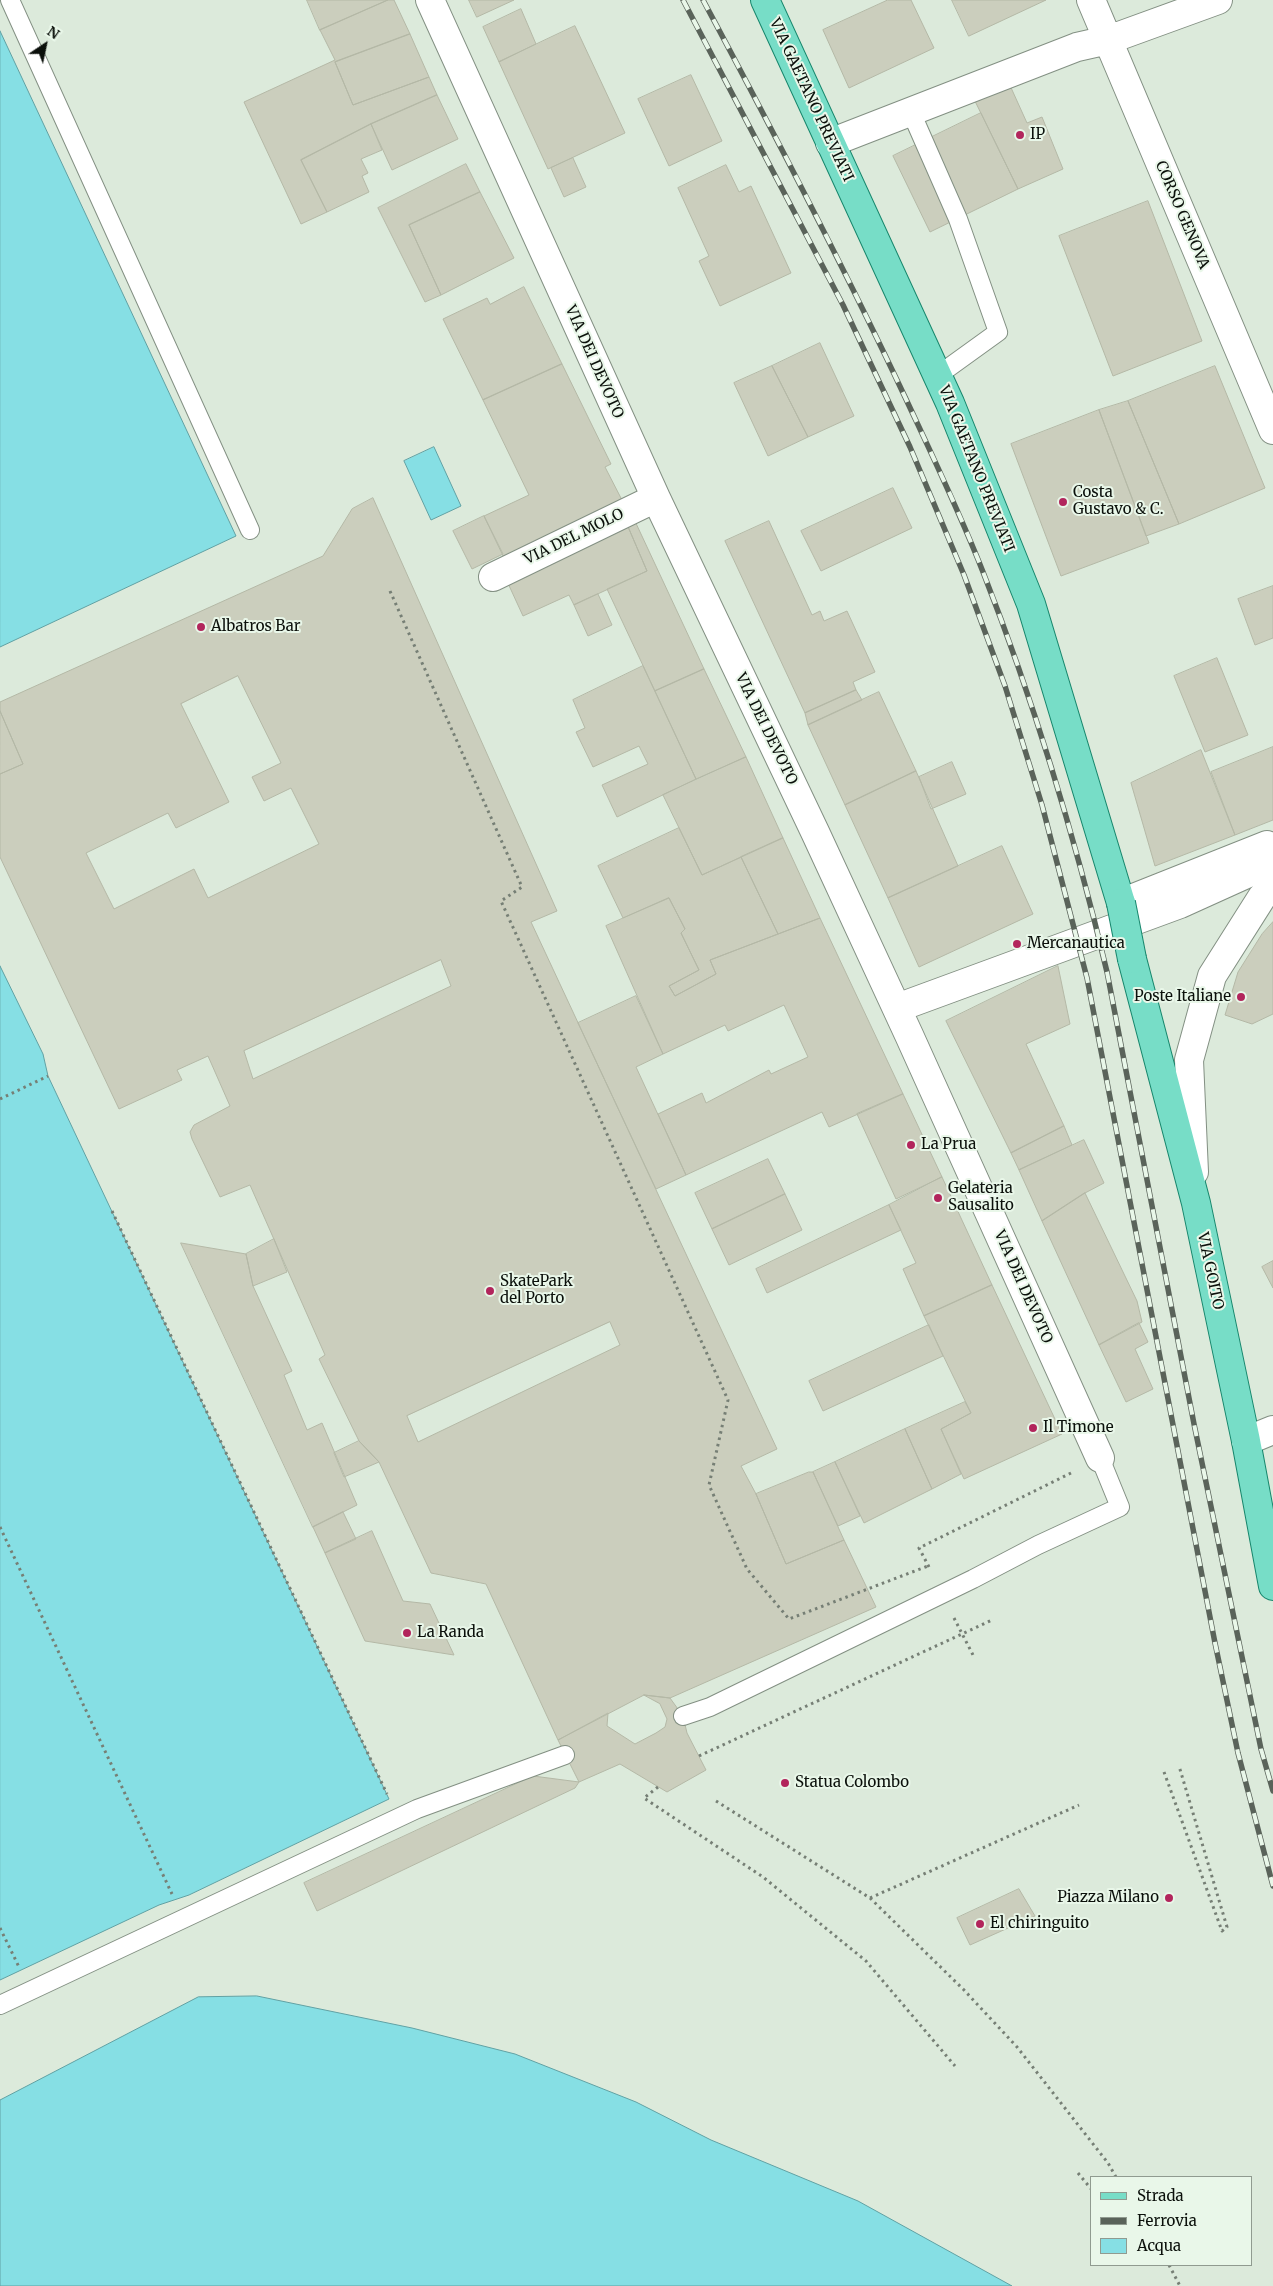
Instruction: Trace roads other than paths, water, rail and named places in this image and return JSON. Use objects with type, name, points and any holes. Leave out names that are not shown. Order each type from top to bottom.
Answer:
[{"type":"main road","name":"VIA GAETANO PREVIATI","points":[[764,0],[937,376],[1031,604],[1121,904],[1132,959]]},
{"type":"main road","name":"VIA GOITO","points":[[1132,959],[1196,1203],[1246,1441],[1273,1586]]},
{"type":"street","name":"VIA DEI DEVOTO","points":[[430,0],[656,498],[897,1008],[1100,1458]]},
{"type":"street","name":"CORSO GENOVA","points":[[1091,0],[1273,430]]},
{"type":"street","points":[[830,143],[1077,47],[1108,40],[1218,0]]},
{"type":"street","name":"VIA DEL MOLO","points":[[493,576],[656,498]]},
{"type":"street","points":[[1121,904],[1273,843]]},
{"type":"street","points":[[897,1008],[1180,904],[1273,862]]},
{"type":"street","points":[[1196,1203],[1189,1060],[1212,976],[1262,897],[1273,887]]},
{"type":"street","points":[[1246,1441],[1273,1430]]},
{"type":"lane","points":[[10,0],[250,530]]},
{"type":"lane","points":[[911,112],[958,219],[998,332],[937,376]]},
{"type":"lane","points":[[684,1716],[710,1707],[965,1583],[1038,1545],[1120,1507],[1100,1458]]},
{"type":"lane","points":[[0,2005],[417,1808],[565,1755]]},
{"type":"water","points":[[0,31],[236,536],[0,647]]},
{"type":"water","points":[[434,447],[461,506],[431,520],[404,461]]},
{"type":"water","points":[[0,966],[43,1054],[48,1076],[389,1799],[189,1895],[159,1905],[0,1980]]},
{"type":"water","points":[[257,1996],[412,2028],[515,2054],[636,2102],[711,2140],[858,2201],[1012,2286],[0,2286],[0,2100],[198,1997]]},
{"type":"railway","points":[[683,0],[843,305],[910,447],[964,575],[1005,686],[1042,805],[1087,978],[1215,1643],[1238,1753],[1273,1886]]},
{"type":"railway","points":[[703,0],[832,247],[881,347],[965,528],[1002,621],[1052,770],[1095,921],[1107,972],[1194,1424],[1261,1749],[1273,1791]]},
{"type":"place","name":"IP","points":[[1020,135]]},
{"type":"place","name":"Costa Gustavo & C.","points":[[1063,502]]},
{"type":"place","name":"Albatros Bar","points":[[201,627]]},
{"type":"place","name":"Mercanautica","points":[[1017,944]]},
{"type":"place","name":"Poste Italiane","points":[[1241,997]]},
{"type":"place","name":"La Prua","points":[[911,1145]]},
{"type":"place","name":"Gelateria Sausalito","points":[[938,1198]]},
{"type":"place","name":"SkatePark del Porto","points":[[490,1291]]},
{"type":"place","name":"Il Timone","points":[[1033,1428]]},
{"type":"place","name":"La Randa","points":[[407,1633]]},
{"type":"place","name":"Statua Colombo","points":[[785,1783]]},
{"type":"place","name":"Piazza Milano","points":[[1169,1898]]},
{"type":"place","name":"El chiringuito","points":[[980,1924]]}]
